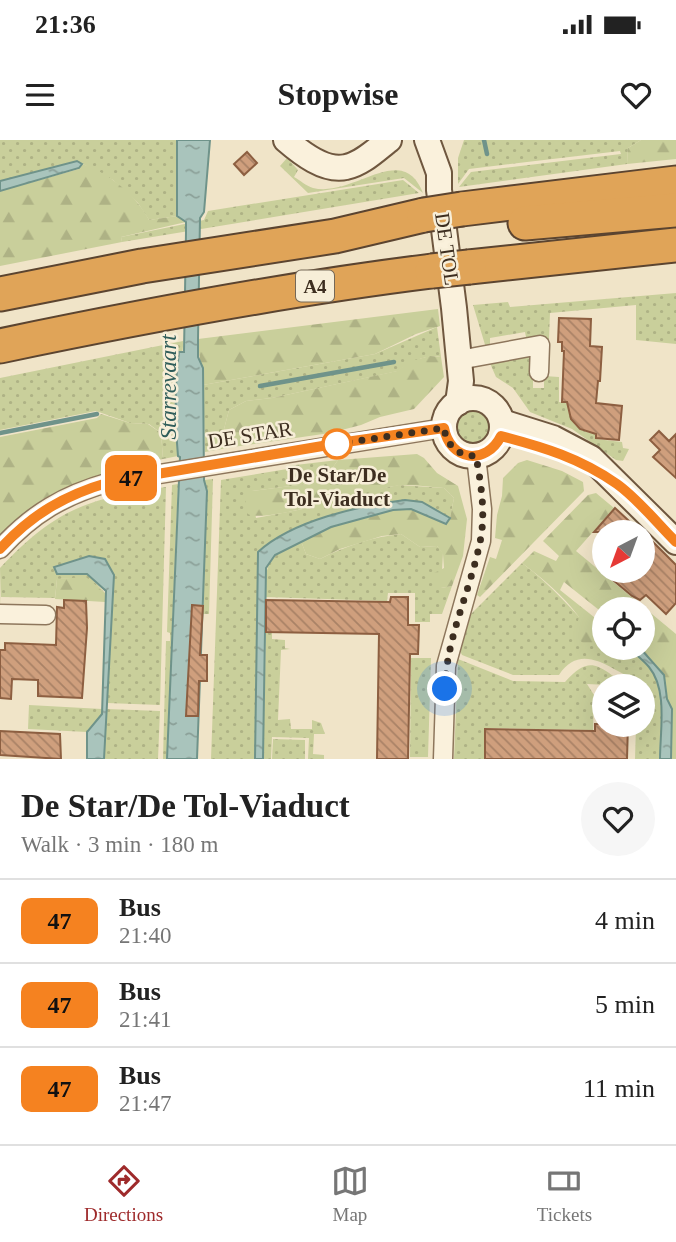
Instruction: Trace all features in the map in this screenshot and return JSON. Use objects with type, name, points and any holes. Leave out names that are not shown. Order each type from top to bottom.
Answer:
[{"type":"highway","name":"A4","points":[[0,294],[443,215],[676,183]]},
{"type":"highway","name":"A4","points":[[443,215],[676,210]]},
{"type":"highway","name":"A4","points":[[0,346],[305,288],[432,271],[676,245]]},
{"type":"highway","name":"A4","points":[[597,254],[676,264]]},
{"type":"street","points":[[286,140],[314,161],[346,167],[360,161],[389,140]]},
{"type":"street","points":[[326,164],[368,140]]},
{"type":"street","name":"DE TOL","points":[[411,140],[443,215]]},
{"type":"street","name":"DE TOL","points":[[427,140],[439,173],[461,381],[469,401]]},
{"type":"street","name":"DE TOL","points":[[454,308],[470,358],[469,401]]},
{"type":"street","points":[[470,358],[540,345],[539,372]]},
{"type":"street","points":[[469,401],[494,408],[501,429],[492,450],[476,456],[469,456],[454,449],[444,428],[447,414],[469,401]]},
{"type":"street","name":"DE STAR","points":[[0,548],[50,506],[78,492],[110,482],[444,428]]},
{"type":"street","points":[[501,429],[591,468],[619,485],[676,542]]},
{"type":"street","points":[[443,759],[446,666],[481,541],[482,509],[476,456]]},
{"type":"street","points":[[0,614],[46,615]]},
{"type":"green space","points":[[0,140],[177,140],[177,216],[149,220],[138,203],[113,180],[77,161],[0,181]]},
{"type":"green space","points":[[464,140],[641,140],[628,148],[627,164],[459,187],[471,172],[621,154],[620,151],[469,169],[458,184],[458,158]]},
{"type":"green space","points":[[641,140],[676,140],[676,159],[627,164],[628,148]]},
{"type":"green space","points":[[287,158],[298,170],[294,177],[313,188],[345,186],[376,174],[403,171],[414,178],[423,193],[404,178],[308,193],[280,166]]},
{"type":"green space","points":[[82,164],[121,186],[137,202],[149,220],[177,216],[186,222],[121,237],[122,242],[0,266],[0,191],[79,169]]},
{"type":"green space","points":[[403,180],[419,193],[122,242],[121,237],[204,220],[208,211]]},
{"type":"green space","points":[[676,293],[676,344],[636,340],[636,305],[550,313],[549,339],[527,342],[525,332],[490,338],[490,348],[486,348],[473,305],[508,302],[510,307]]},
{"type":"green space","points":[[438,309],[440,326],[416,334],[375,354],[203,385],[198,339]]},
{"type":"green space","points":[[437,327],[441,357],[418,360],[398,371],[246,401],[229,410],[224,429],[233,447],[205,452],[203,385],[375,354]]},
{"type":"green space","points":[[183,341],[175,383],[178,456],[163,459],[161,433],[149,424],[130,423],[96,411],[0,430],[0,378]]},
{"type":"green space","points":[[527,355],[533,361],[533,388],[544,388],[544,376],[559,377],[559,402],[568,403],[575,424],[583,430],[595,433],[596,439],[622,442],[623,448],[629,449],[623,461],[616,460],[572,429],[530,412],[513,388],[496,377],[489,361]]},
{"type":"green space","points":[[430,356],[441,357],[444,377],[414,409],[330,433],[233,447],[224,429],[229,410],[246,401],[272,398],[397,371],[411,361]]},
{"type":"green space","points":[[474,411],[486,416],[491,428],[486,440],[474,445],[462,440],[457,428],[462,416]]},
{"type":"green space","points":[[101,414],[130,423],[148,424],[161,433],[163,459],[109,468],[110,473],[43,499],[0,537],[0,437],[97,418]]},
{"type":"green space","points":[[417,454],[437,473],[458,486],[467,519],[463,556],[452,586],[441,588],[431,581],[434,573],[444,568],[443,554],[437,546],[420,547],[401,534],[382,536],[340,549],[320,559],[306,554],[301,541],[356,519],[401,508],[415,509],[446,524],[454,498],[444,488],[401,485],[295,511],[258,516],[248,514],[245,501],[252,491],[306,484],[329,473],[338,460]]},
{"type":"green space","points":[[338,460],[329,473],[306,484],[252,491],[256,518],[399,485],[444,488],[454,498],[450,518],[422,502],[258,552],[255,759],[211,759],[221,480],[287,469],[287,466]]},
{"type":"green space","points":[[527,460],[562,471],[583,482],[584,491],[480,597],[477,595],[490,557],[496,559],[502,540],[495,538],[503,478],[518,463]]},
{"type":"green space","points":[[213,479],[209,614],[203,614],[207,491],[204,480]]},
{"type":"green space","points":[[178,484],[167,759],[163,759],[166,641],[170,641],[170,633],[167,632],[172,485]]},
{"type":"green space","points":[[166,487],[160,705],[107,703],[114,576],[105,559],[57,574],[87,574],[105,593],[86,578],[57,579],[55,598],[1,597],[1,608],[0,568],[38,532],[74,510],[114,496]]},
{"type":"green space","points":[[596,493],[614,508],[603,520],[592,520],[592,533],[576,551],[592,564],[592,583],[615,583],[631,597],[592,597],[592,604],[564,582],[560,590],[592,615],[592,643],[585,645],[574,635],[579,617],[573,609],[522,563],[534,551],[556,561],[559,556],[543,541],[588,495]]},
{"type":"green space","points":[[401,534],[420,547],[437,546],[443,553],[441,588],[452,586],[442,614],[430,614],[430,622],[415,622],[415,593],[388,593],[387,601],[265,597],[266,575],[271,562],[275,556],[301,541],[306,554],[320,559],[359,543]]},
{"type":"green space","points":[[522,563],[554,590],[592,631],[592,660],[642,660],[654,674],[623,674],[606,665],[584,659],[571,663],[559,675],[513,675],[462,655],[460,651],[471,614]]},
{"type":"green space","points":[[86,577],[105,593],[105,602],[55,599],[57,579]]},
{"type":"green space","points":[[655,617],[676,634],[676,759],[671,759],[672,709],[657,666],[651,660],[655,660]]},
{"type":"green space","points":[[266,632],[272,632],[272,639],[285,640],[285,648],[290,649],[281,650],[278,720],[290,719],[291,729],[312,729],[312,720],[321,723],[325,734],[314,734],[313,754],[324,755],[324,759],[308,759],[309,738],[272,737],[271,759],[263,759]]},
{"type":"green space","points":[[411,658],[431,658],[428,757],[410,757]]},
{"type":"green space","points":[[458,659],[513,681],[565,682],[582,667],[589,665],[610,674],[592,674],[592,684],[587,684],[592,692],[592,730],[485,728],[484,759],[454,759]]},
{"type":"green space","points":[[655,676],[661,699],[660,759],[635,759],[636,737],[655,737]]},
{"type":"green space","points":[[29,705],[102,709],[102,714],[87,732],[28,729]]},
{"type":"green space","points":[[106,709],[160,711],[158,759],[104,759]]},
{"type":"green space","points":[[273,739],[305,740],[305,759],[272,759]]},
{"type":"water","points":[[177,140],[210,140],[204,212],[200,218],[198,357],[203,368],[204,480],[207,491],[197,759],[167,759],[180,457],[177,443],[176,391],[179,352],[184,352],[186,232],[186,222],[177,216]]},
{"type":"water","points":[[77,161],[82,164],[79,168],[0,191],[0,181]]},
{"type":"water","points":[[405,500],[422,502],[450,518],[446,524],[411,509],[393,510],[331,527],[275,555],[266,568],[263,759],[255,759],[258,552],[289,531],[327,516]]},
{"type":"water","points":[[89,556],[105,559],[114,575],[104,759],[87,759],[87,732],[102,714],[106,591],[87,574],[57,574],[54,567]]},
{"type":"water","points":[[642,660],[651,660],[664,675],[667,699],[672,709],[671,759],[660,759],[661,699],[655,674]]},
{"type":"building","points":[[247,152],[257,163],[244,175],[234,164]]},
{"type":"building","points":[[559,318],[591,319],[590,346],[602,347],[596,403],[622,406],[619,440],[596,438],[596,434],[580,429],[571,419],[567,402],[562,402],[564,351],[562,342],[558,342]]},
{"type":"building","points":[[659,431],[669,441],[676,434],[676,478],[653,457],[660,450],[650,440]]},
{"type":"building","points":[[615,508],[628,520],[604,520]]},
{"type":"building","points":[[655,544],[676,565],[676,603],[666,614],[655,604],[655,597],[632,596],[616,583],[655,583]]},
{"type":"building","points":[[391,597],[408,597],[408,625],[419,625],[418,654],[410,654],[408,759],[377,759],[379,634],[266,632],[266,600],[390,602]]},
{"type":"building","points":[[64,600],[86,601],[87,628],[82,698],[38,696],[38,680],[12,679],[11,699],[0,698],[0,650],[5,650],[5,643],[56,645],[57,607],[64,608]]},
{"type":"building","points":[[192,605],[203,606],[200,655],[207,655],[207,681],[199,681],[198,716],[186,716]]},
{"type":"building","points":[[485,729],[592,731],[592,737],[628,737],[627,759],[485,759]]},
{"type":"building","points":[[0,731],[60,734],[61,759],[0,755]]},
{"type":"waterway","points":[[484,140],[487,154]]},
{"type":"waterway","points":[[260,386],[394,362]]},
{"type":"waterway","points":[[0,433],[97,414]]},
{"type":"bus line","name":"47","points":[[0,549],[50,506],[78,492],[110,482],[444,428],[454,449],[469,456],[485,454],[492,450],[501,436],[548,448],[569,457],[619,485],[676,542]]},
{"type":"place","name":"De Star/De Tol-Viaduct","points":[[337,444]]},
{"type":"route","points":[[337,444],[444,428],[454,449],[461,454],[476,456],[482,509],[481,541],[450,646],[445,689]]},
{"type":"water label","name":"Starrevaart","points":[[168,387]]}]
